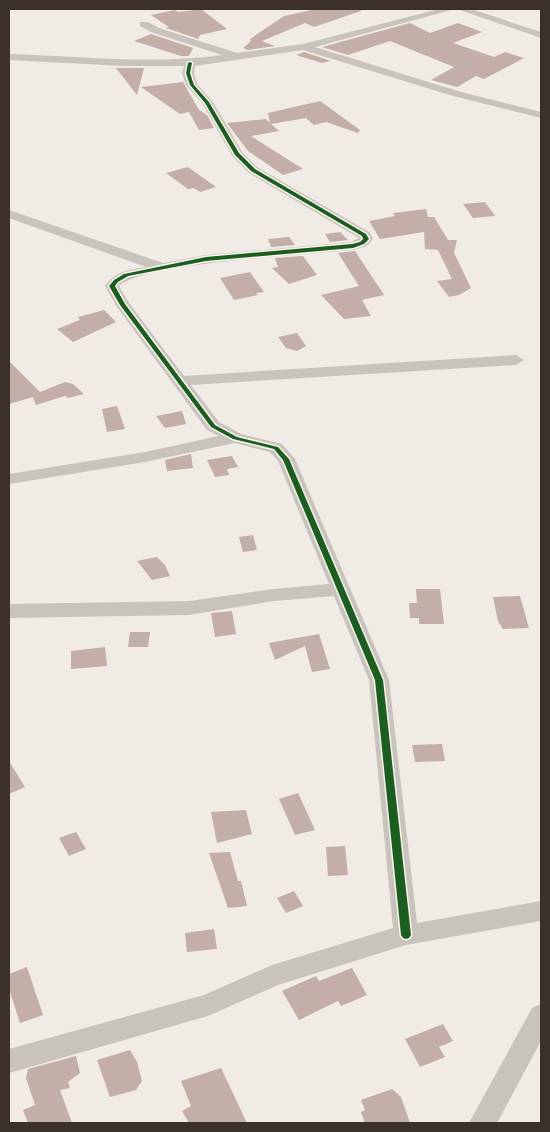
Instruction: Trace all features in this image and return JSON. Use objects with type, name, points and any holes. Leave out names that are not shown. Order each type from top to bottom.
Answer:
[{"type":"street","points":[[9,57],[123,63],[190,64],[303,47],[450,9]]},
{"type":"street","points":[[462,9],[541,35]]},
{"type":"street","points":[[144,24],[155,30],[239,57]]},
{"type":"street","points":[[303,47],[457,94],[541,115]]},
{"type":"street","points":[[190,64],[188,73],[192,84],[207,102],[237,154],[252,170],[364,235],[366,239],[362,244],[353,246],[206,259],[126,275],[116,280],[112,286],[122,304],[213,426],[235,438],[276,448],[286,459],[379,680],[406,935]]},
{"type":"street","points":[[9,214],[164,268]]},
{"type":"street","points":[[180,381],[516,360]]},
{"type":"street","points":[[9,479],[145,457],[235,438]]},
{"type":"street","points":[[9,611],[189,608],[274,595],[341,589]]},
{"type":"street","points":[[9,1061],[208,1005],[272,976],[406,935],[541,911]]},
{"type":"street","points":[[483,1123],[541,1016]]},
{"type":"building","points":[[201,9],[227,29],[200,35],[198,39],[166,28],[169,27],[151,15],[175,10],[178,12]]},
{"type":"building","points":[[316,9],[361,9],[361,11],[314,27],[305,23],[262,41],[275,46],[248,50],[243,48],[251,41],[250,39],[284,16]]},
{"type":"building","points":[[410,23],[430,33],[458,23],[482,32],[453,43],[494,57],[505,52],[524,58],[484,79],[476,76],[457,87],[431,80],[454,67],[390,41],[348,55],[322,47]]},
{"type":"building","points":[[151,34],[193,48],[189,56],[181,56],[134,41]]},
{"type":"building","points":[[304,52],[331,61],[322,63],[296,55]]},
{"type":"building","points":[[116,68],[144,68],[137,95]]},
{"type":"building","points":[[183,82],[199,110],[207,115],[214,128],[199,130],[189,112],[180,114],[141,87]]},
{"type":"building","points":[[320,101],[360,130],[358,133],[326,122],[314,125],[306,118],[271,124],[279,131],[251,136],[303,169],[283,175],[248,151],[227,123],[266,119],[270,123],[268,113]]},
{"type":"building","points":[[188,167],[216,187],[200,192],[194,188],[188,189],[166,173]]},
{"type":"building","points":[[485,202],[495,216],[473,218],[463,204]]},
{"type":"building","points":[[426,209],[428,217],[434,217],[448,240],[457,240],[454,253],[471,288],[459,295],[449,297],[437,281],[452,279],[438,250],[425,249],[424,232],[380,239],[369,221],[395,216],[393,213]]},
{"type":"building","points":[[340,232],[348,240],[330,242],[325,234]]},
{"type":"building","points":[[289,237],[295,245],[271,247],[268,239]]},
{"type":"building","points":[[355,251],[384,295],[362,300],[371,316],[344,319],[321,295],[359,286],[338,253]]},
{"type":"building","points":[[303,256],[317,275],[289,284],[272,268],[278,267],[275,258]]},
{"type":"building","points":[[250,272],[264,292],[234,300],[220,278]]},
{"type":"building","points":[[104,310],[116,322],[73,342],[57,329],[80,320],[78,317]]},
{"type":"building","points":[[297,333],[306,346],[297,351],[286,348],[278,337]]},
{"type":"building","points":[[9,361],[40,392],[65,382],[73,384],[84,394],[68,398],[65,396],[36,405],[33,397],[9,404]]},
{"type":"building","points":[[117,406],[125,429],[107,432],[102,409]]},
{"type":"building","points":[[182,411],[186,424],[165,428],[156,416]]},
{"type":"building","points":[[191,454],[193,468],[167,471],[165,460]]},
{"type":"building","points":[[232,456],[238,467],[227,469],[229,475],[215,477],[207,460]]},
{"type":"building","points":[[253,535],[257,550],[243,552],[239,537]]},
{"type":"building","points":[[157,557],[165,565],[170,576],[152,580],[137,561]]},
{"type":"building","points":[[416,589],[440,589],[444,624],[419,624],[419,618],[410,618],[409,603],[417,603]]},
{"type":"building","points":[[520,596],[529,628],[503,629],[498,621],[493,597]]},
{"type":"building","points":[[232,611],[236,634],[215,637],[211,613]]},
{"type":"building","points":[[130,632],[150,632],[148,647],[128,647]]},
{"type":"building","points":[[319,634],[330,669],[312,672],[305,646],[275,660],[269,643]]},
{"type":"building","points":[[105,647],[107,666],[71,669],[71,651]]},
{"type":"building","points":[[442,744],[445,761],[415,762],[412,745]]},
{"type":"building","points":[[9,761],[25,787],[9,794]]},
{"type":"building","points":[[298,793],[315,830],[295,835],[279,799]]},
{"type":"building","points":[[246,810],[252,834],[217,843],[211,812]]},
{"type":"building","points":[[76,832],[86,849],[69,856],[59,838]]},
{"type":"building","points":[[345,846],[348,875],[328,876],[326,847]]},
{"type":"building","points":[[230,852],[238,881],[241,881],[247,906],[228,908],[209,853]]},
{"type":"building","points":[[294,891],[303,906],[286,913],[277,898]]},
{"type":"building","points":[[214,929],[217,949],[187,952],[185,933]]},
{"type":"building","points":[[27,967],[43,1015],[20,1023],[9,989],[9,974]]},
{"type":"building","points":[[352,968],[367,995],[341,1006],[338,1001],[299,1020],[282,991],[316,976],[319,981]]},
{"type":"building","points":[[443,1024],[453,1041],[439,1047],[445,1057],[420,1067],[405,1039]]},
{"type":"building","points":[[130,1050],[137,1062],[142,1081],[136,1090],[110,1097],[97,1060]]},
{"type":"building","points":[[76,1056],[80,1073],[68,1082],[70,1088],[60,1090],[72,1123],[28,1123],[23,1110],[35,1105],[26,1078],[28,1069]]},
{"type":"building","points":[[221,1068],[247,1123],[189,1123],[182,1111],[191,1106],[181,1081]]},
{"type":"building","points":[[392,1089],[401,1097],[410,1123],[365,1123],[361,1112],[365,1110],[361,1100]]},
{"type":"cycle path","points":[[190,63],[188,73],[192,85],[207,102],[237,154],[253,170],[364,235],[366,239],[362,243],[353,246],[206,259],[126,275],[112,286],[122,304],[213,426],[235,438],[276,448],[286,459],[379,680],[406,935]]}]
